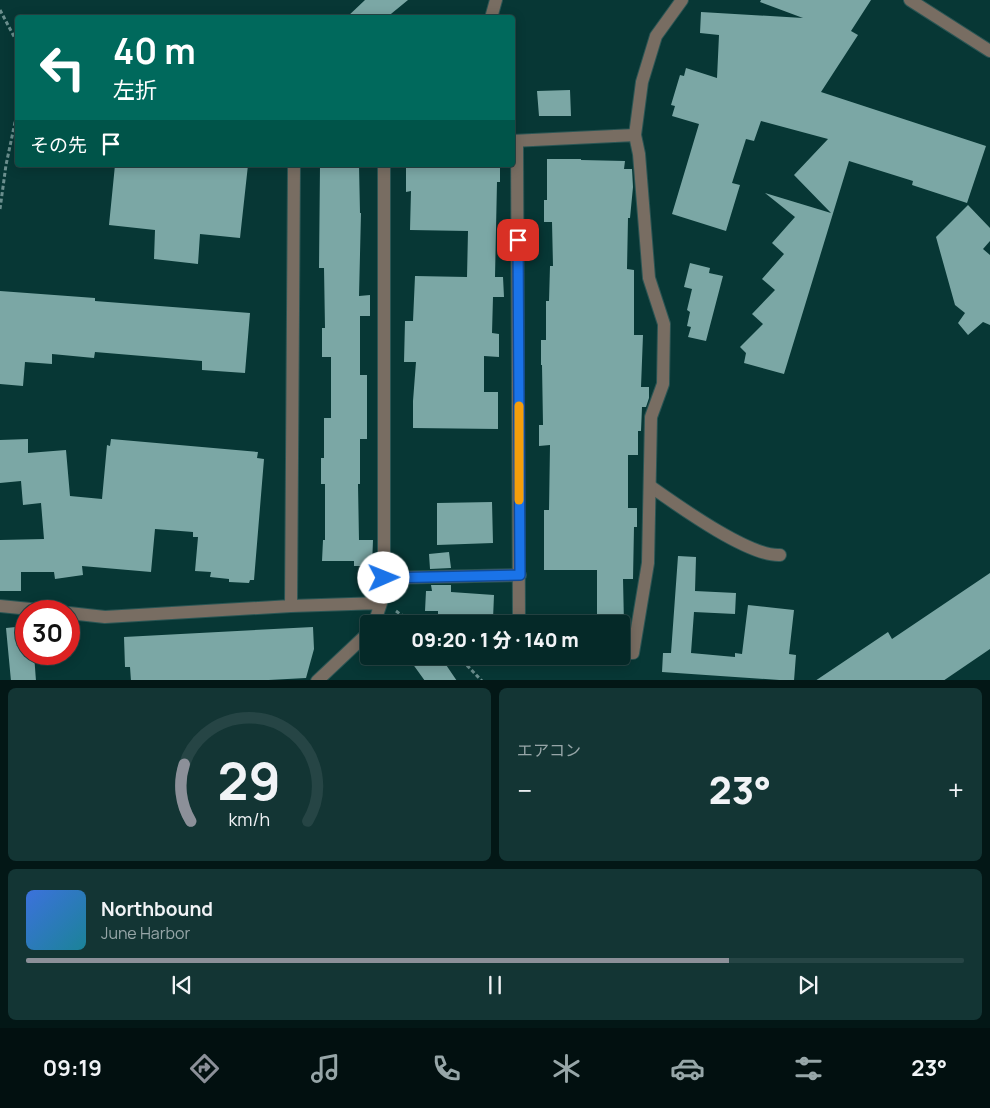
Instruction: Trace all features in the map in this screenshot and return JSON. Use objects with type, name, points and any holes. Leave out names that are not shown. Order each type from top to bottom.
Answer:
[{"type":"street","points":[[492,15],[496,0]]},
{"type":"street","points":[[630,653],[634,653],[648,563],[651,417],[664,384],[664,324],[649,278],[636,135],[642,82],[656,36],[682,0]]},
{"type":"street","points":[[910,0],[990,51]]},
{"type":"street","points":[[519,615],[515,141],[636,135]]},
{"type":"street","points":[[291,606],[294,167]]},
{"type":"street","points":[[377,615],[381,603],[384,578],[384,167]]},
{"type":"street","points":[[650,486],[691,515],[751,549],[780,555]]},
{"type":"street","points":[[384,578],[520,575]]},
{"type":"street","points":[[80,614],[105,617],[291,606],[381,603]]},
{"type":"street","points":[[0,606],[15,608]]},
{"type":"street","points":[[317,680],[360,640]]},
{"type":"path","points":[[0,10],[15,38]]},
{"type":"path","points":[[0,209],[6,165],[15,122]]},
{"type":"path","points":[[467,665],[482,680]]},
{"type":"building","points":[[365,0],[408,0],[390,15],[349,15]]},
{"type":"building","points":[[761,0],[871,0],[851,31],[858,35],[821,92],[986,146],[967,203],[912,185],[913,181],[849,161],[784,374],[744,363],[746,353],[740,347],[763,324],[752,314],[775,290],[762,279],[784,254],[772,243],[795,217],[765,193],[831,213],[794,175],[828,139],[761,121],[754,141],[746,139],[732,183],[740,185],[726,231],[672,214],[699,124],[672,116],[675,106],[671,105],[680,75],[684,76],[686,68],[717,78],[719,35],[700,33],[701,12],[803,18],[760,2]]},
{"type":"building","points":[[570,90],[571,116],[539,116],[537,91]]},
{"type":"building","points":[[547,159],[625,161],[624,169],[632,169],[633,187],[630,218],[628,218],[627,269],[634,270],[634,335],[643,335],[641,387],[649,387],[649,398],[646,407],[642,407],[641,431],[638,431],[638,455],[628,455],[628,508],[637,508],[637,527],[634,527],[633,579],[623,579],[624,615],[597,615],[597,570],[544,570],[544,510],[549,510],[550,445],[539,446],[539,425],[543,425],[541,340],[546,340],[546,301],[549,301],[550,266],[553,266],[552,222],[544,222],[544,200],[547,200]]},
{"type":"building","points":[[115,167],[248,167],[240,238],[200,234],[198,264],[154,259],[155,230],[109,225]]},
{"type":"building","points":[[320,167],[359,167],[361,213],[359,296],[370,295],[370,316],[360,316],[360,375],[367,375],[367,439],[360,439],[360,484],[358,484],[359,540],[373,540],[372,566],[354,566],[354,561],[322,561],[323,540],[325,540],[325,484],[321,484],[321,458],[324,458],[324,418],[331,418],[331,357],[322,357],[322,328],[325,328],[324,268],[319,268]]},
{"type":"building","points":[[406,167],[500,167],[500,182],[497,182],[495,277],[503,277],[504,297],[493,297],[492,333],[499,334],[499,357],[484,356],[484,392],[498,392],[498,429],[413,428],[416,362],[404,362],[405,321],[413,321],[415,276],[467,277],[468,231],[410,230],[411,191],[406,192]]},
{"type":"building","points":[[968,205],[990,228],[990,241],[983,249],[990,255],[990,325],[983,322],[968,335],[958,323],[965,313],[955,305],[936,237]]},
{"type":"building","points":[[690,263],[710,268],[709,273],[723,276],[706,341],[688,337],[691,327],[687,326],[690,312],[687,310],[692,289],[684,287]]},
{"type":"building","points":[[0,291],[95,298],[95,301],[250,313],[245,373],[202,370],[202,361],[95,352],[94,358],[52,354],[52,364],[25,362],[23,386],[0,384]]},
{"type":"building","points":[[28,439],[28,453],[66,450],[70,496],[102,499],[107,445],[110,446],[111,439],[258,452],[257,458],[264,459],[254,580],[250,580],[249,583],[229,582],[229,579],[210,577],[211,572],[195,571],[198,537],[193,537],[193,532],[155,529],[151,572],[82,566],[83,575],[55,579],[54,572],[21,572],[21,591],[0,591],[0,540],[44,539],[41,503],[23,505],[21,481],[0,483],[0,440]]},
{"type":"building","points":[[492,502],[493,543],[437,545],[437,503]]},
{"type":"building","points":[[449,552],[451,568],[430,569],[429,554]]},
{"type":"building","points":[[678,556],[696,557],[695,591],[736,593],[735,614],[694,612],[691,653],[735,657],[735,653],[742,654],[748,605],[794,610],[789,654],[796,655],[794,680],[662,672],[663,653],[671,653]]},
{"type":"building","points":[[990,573],[990,649],[944,680],[816,680],[888,632],[892,639]]},
{"type":"building","points":[[431,585],[451,585],[451,592],[494,595],[493,615],[438,615],[438,611],[425,611],[426,591],[432,591]]},
{"type":"building","points":[[15,627],[15,665],[35,665],[36,680],[11,680],[6,628]]},
{"type":"building","points":[[313,627],[314,649],[306,678],[269,680],[131,680],[130,667],[125,667],[124,637]]},
{"type":"building","points":[[413,665],[446,665],[456,680],[424,680]]},
{"type":"slow traffic","points":[[519,406],[519,500]]},
{"type":"route","points":[[384,578],[520,575],[518,240]]}]
